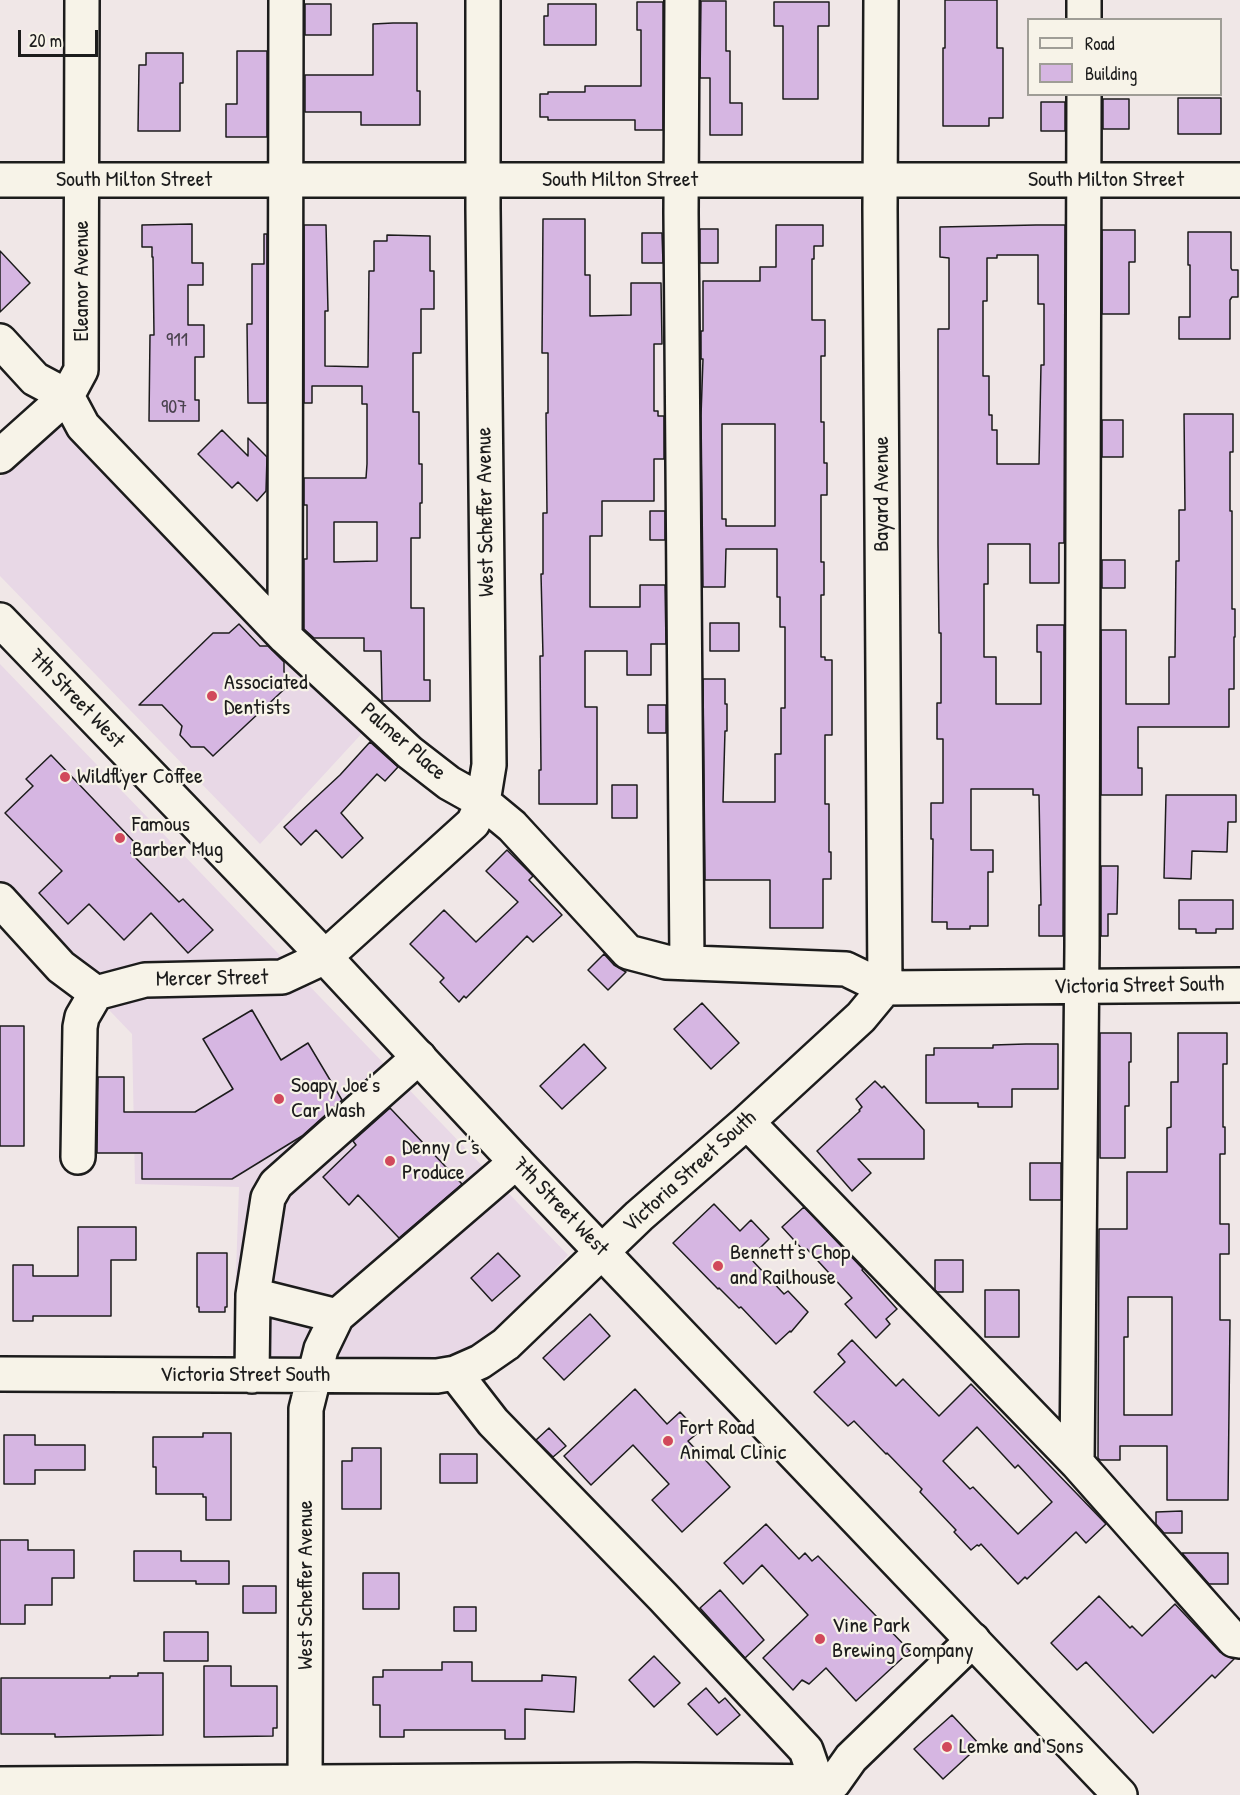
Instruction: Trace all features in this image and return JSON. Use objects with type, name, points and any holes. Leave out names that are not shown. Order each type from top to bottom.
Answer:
[{"type":"street","name":"Eleanor Avenue","points":[[0,456],[67,396],[81,370],[82,0]]},
{"type":"street","points":[[285,637],[286,0]]},
{"type":"street","name":"West Scheffer Avenue","points":[[325,957],[473,823],[483,802],[489,765],[483,0]]},
{"type":"street","points":[[682,0],[681,180],[687,963]]},
{"type":"street","name":"Bayard Avenue","points":[[881,0],[885,988]]},
{"type":"street","points":[[1084,0],[1084,18]]},
{"type":"street","points":[[1077,1463],[1084,96]]},
{"type":"street","name":"South Milton Street","points":[[0,180],[1240,180]]},
{"type":"street","points":[[0,341],[35,379],[67,396]]},
{"type":"street","name":"Palmer Place","points":[[67,396],[83,426],[285,637],[409,752],[449,783],[483,802],[512,826],[628,952],[666,962],[846,969],[885,988]]},
{"type":"street","name":"7th Street West","points":[[0,620],[325,957],[516,1162],[1120,1795]]},
{"type":"street","points":[[0,900],[61,967],[96,993],[82,1017],[80,1027],[78,1156]]},
{"type":"street","name":"Mercer Street","points":[[96,993],[146,980],[282,977],[325,957]]},
{"type":"street","name":"Victoria Street South","points":[[0,1374],[437,1376],[455,1373],[480,1362],[506,1344],[639,1216],[747,1122],[861,1017],[885,988],[1240,985]]},
{"type":"street","points":[[252,1376],[253,1295],[268,1198],[276,1184],[418,1057]]},
{"type":"street","points":[[747,1122],[1077,1463],[1234,1640],[1240,1641]]},
{"type":"street","points":[[253,1295],[337,1316],[516,1162]]},
{"type":"street","name":"West Scheffer Avenue","points":[[305,1789],[306,1409],[321,1349],[337,1316]]},
{"type":"street","points":[[455,1373],[493,1422],[663,1597],[806,1750],[830,1786]]},
{"type":"street","points":[[830,1786],[851,1758],[973,1640]]},
{"type":"street","points":[[0,1784],[305,1789],[830,1786]]},
{"type":"shaded area","points":[[70,413],[366,729],[260,844],[0,576],[0,478]]},
{"type":"shaded area","points":[[0,664],[568,1255],[483,1344],[437,1360],[233,1357],[239,1187],[135,1184],[132,1034],[0,896]]},
{"type":"building","points":[[945,0],[997,0],[997,48],[1003,48],[1003,118],[989,118],[989,126],[943,126]]},
{"type":"building","points":[[701,1],[726,1],[726,51],[730,51],[730,103],[742,103],[742,135],[710,135],[710,78],[700,78]]},
{"type":"building","points":[[637,2],[663,2],[663,130],[635,130],[635,120],[548,120],[548,117],[540,117],[540,94],[585,92],[585,86],[641,86],[641,30],[637,30]]},
{"type":"building","points":[[774,2],[829,2],[829,26],[818,26],[818,99],[783,99],[783,26],[774,26]]},
{"type":"building","points":[[305,4],[331,4],[331,35],[305,35]]},
{"type":"building","points":[[548,4],[596,4],[596,45],[544,45],[544,16],[548,16]]},
{"type":"building","points":[[417,23],[417,91],[420,91],[420,125],[361,125],[361,112],[305,112],[305,75],[373,75],[373,24]]},
{"type":"building","points":[[237,51],[267,51],[267,137],[226,137],[226,104],[237,104]]},
{"type":"building","points":[[146,53],[183,53],[183,83],[180,83],[180,131],[138,131],[139,65],[146,65]]},
{"type":"building","points":[[1178,98],[1221,98],[1221,134],[1178,134]]},
{"type":"building","points":[[1103,99],[1129,99],[1129,129],[1103,129]]},
{"type":"building","points":[[1041,102],[1065,102],[1065,131],[1041,131]]},
{"type":"building","points":[[543,219],[585,219],[585,275],[590,275],[590,316],[631,315],[631,283],[661,283],[662,344],[654,344],[654,411],[658,411],[658,416],[664,416],[664,459],[654,459],[654,501],[602,501],[602,536],[590,536],[590,607],[640,607],[640,585],[665,585],[666,644],[651,644],[651,675],[627,675],[627,651],[585,651],[585,707],[597,707],[597,804],[539,804],[540,656],[543,656],[541,574],[543,574],[543,513],[547,513],[546,413],[548,413],[548,353],[542,353]]},
{"type":"building","points":[[192,224],[192,263],[203,263],[203,285],[188,285],[188,325],[204,325],[204,357],[195,357],[195,400],[199,400],[199,421],[149,421],[150,335],[154,335],[153,257],[152,247],[142,247],[142,225]]},
{"type":"building","points":[[304,225],[326,225],[328,311],[325,311],[325,366],[368,367],[369,271],[374,271],[374,241],[387,241],[387,235],[430,236],[430,271],[434,271],[434,309],[421,309],[421,353],[413,353],[413,412],[419,412],[422,503],[420,503],[420,538],[411,538],[411,608],[424,608],[424,680],[430,680],[430,701],[382,701],[381,651],[364,651],[364,638],[314,638],[304,629],[307,505],[304,505],[304,478],[366,478],[367,404],[362,404],[362,386],[312,386],[312,403],[304,403]],"holes":[[[334,522],[377,522],[377,561],[334,562]]]},
{"type":"building","points":[[776,225],[823,225],[823,246],[814,246],[814,259],[812,259],[812,320],[825,320],[825,356],[821,356],[821,422],[824,422],[827,495],[821,495],[821,562],[824,562],[824,595],[821,595],[821,657],[825,657],[825,660],[832,660],[832,735],[825,735],[825,804],[829,804],[831,879],[823,879],[823,928],[770,928],[770,880],[705,880],[703,679],[725,679],[727,731],[725,731],[723,802],[775,802],[775,754],[781,754],[781,708],[785,708],[785,627],[780,627],[780,597],[777,597],[777,549],[726,549],[725,587],[703,587],[701,331],[703,331],[703,281],[760,281],[760,267],[776,267]],"holes":[[[722,424],[775,424],[775,526],[726,526],[726,519],[722,519]]]},
{"type":"building","points":[[1065,225],[1064,543],[1059,543],[1059,583],[1030,583],[1030,544],[988,544],[988,584],[984,584],[984,657],[996,657],[996,704],[1041,704],[1041,652],[1037,652],[1037,625],[1064,625],[1063,936],[1039,936],[1039,905],[1041,905],[1039,795],[1033,795],[1033,789],[971,789],[971,850],[993,850],[993,872],[988,872],[988,926],[947,929],[947,922],[932,922],[931,803],[943,803],[943,739],[937,739],[937,703],[941,703],[938,329],[949,329],[949,258],[940,257],[940,227]],"holes":[[[997,255],[1038,255],[1038,304],[1044,304],[1044,365],[1041,365],[1039,464],[997,464],[997,430],[992,430],[992,415],[989,415],[989,376],[983,376],[983,301],[987,301],[987,258],[997,258]]]},
{"type":"building","points":[[700,229],[718,229],[718,263],[700,263]]},
{"type":"building","points":[[1102,230],[1135,230],[1135,262],[1129,262],[1129,314],[1102,314]]},
{"type":"building","points":[[1188,232],[1231,232],[1231,268],[1238,270],[1238,297],[1232,297],[1230,300],[1230,339],[1179,339],[1179,317],[1190,317]]},
{"type":"building","points":[[642,233],[662,233],[663,263],[642,263]]},
{"type":"building","points":[[264,234],[267,234],[267,403],[248,403],[247,324],[252,324],[252,264],[264,264]]},
{"type":"building","points":[[0,251],[30,283],[0,312]]},
{"type":"building","points":[[1184,414],[1233,414],[1233,452],[1230,452],[1230,511],[1232,511],[1232,609],[1235,609],[1235,637],[1234,689],[1229,689],[1229,727],[1138,727],[1138,768],[1142,768],[1142,795],[1101,795],[1101,630],[1126,630],[1126,704],[1169,704],[1169,657],[1175,657],[1179,510],[1185,510]]},
{"type":"building","points":[[1102,420],[1123,420],[1123,457],[1102,457]]},
{"type":"building","points":[[222,430],[248,456],[248,438],[267,457],[266,491],[257,501],[238,482],[232,488],[198,454]]},
{"type":"building","points":[[650,511],[665,511],[665,540],[650,540]]},
{"type":"building","points":[[1102,560],[1125,560],[1125,588],[1102,588]]},
{"type":"building","points":[[710,623],[739,623],[739,651],[710,651]]},
{"type":"building","name":"Associated Dentists","points":[[239,624],[260,646],[268,646],[284,662],[284,672],[293,681],[213,756],[204,747],[191,747],[180,735],[182,726],[162,705],[139,705],[213,633],[229,633]]},
{"type":"building","points":[[648,705],[666,705],[666,733],[648,733]]},
{"type":"building","points":[[370,742],[398,767],[385,781],[377,774],[341,813],[363,838],[342,858],[316,830],[301,845],[284,827],[340,775]]},
{"type":"building","points":[[51,755],[138,846],[131,853],[179,902],[183,899],[213,930],[188,953],[151,913],[124,940],[89,904],[68,924],[39,893],[62,871],[5,813],[33,786],[26,779]]},
{"type":"building","points":[[612,785],[637,785],[637,818],[612,818]]},
{"type":"building","points":[[1166,795],[1236,795],[1236,822],[1228,822],[1227,852],[1192,851],[1191,879],[1164,878]]},
{"type":"building","points":[[507,850],[533,876],[529,880],[562,915],[533,942],[527,936],[466,998],[464,996],[459,1002],[440,982],[444,978],[410,944],[444,910],[476,942],[518,902],[486,871]]},
{"type":"building","points":[[1101,866],[1118,866],[1117,914],[1108,914],[1108,936],[1101,936]]},
{"type":"building","points":[[1179,900],[1233,900],[1233,929],[1216,929],[1216,933],[1196,933],[1196,929],[1179,929]]},
{"type":"building","points":[[604,954],[614,965],[626,972],[608,990],[588,970]]},
{"type":"building","points":[[702,1003],[739,1043],[711,1069],[674,1029]]},
{"type":"building","name":"Soapy Joe's Car Wash","points":[[252,1010],[281,1060],[308,1043],[342,1100],[302,1136],[232,1179],[142,1179],[142,1153],[97,1153],[98,1077],[124,1077],[124,1112],[195,1112],[233,1089],[203,1039]]},
{"type":"building","points":[[0,1026],[24,1026],[24,1146],[0,1146]]},
{"type":"building","points":[[1100,1033],[1131,1033],[1129,1106],[1125,1106],[1125,1158],[1100,1158]]},
{"type":"building","points":[[1178,1033],[1227,1033],[1227,1064],[1223,1064],[1225,1154],[1220,1154],[1220,1224],[1229,1224],[1229,1254],[1220,1254],[1220,1320],[1230,1320],[1228,1500],[1167,1500],[1167,1446],[1120,1446],[1120,1460],[1100,1460],[1098,1458],[1099,1229],[1127,1229],[1127,1172],[1167,1172],[1167,1128],[1171,1127],[1171,1082],[1178,1082]],"holes":[[[1128,1297],[1172,1297],[1172,1415],[1124,1415],[1124,1337],[1128,1337]]]},
{"type":"building","points":[[584,1044],[606,1068],[562,1109],[540,1086]]},
{"type":"building","points":[[1058,1044],[1058,1089],[1012,1089],[1012,1107],[978,1107],[978,1103],[926,1103],[926,1055],[934,1055],[934,1048],[993,1048],[993,1045]]},
{"type":"building","points":[[875,1081],[882,1088],[884,1086],[924,1130],[924,1159],[858,1159],[871,1173],[852,1191],[817,1151],[860,1111],[862,1107],[856,1099]]},
{"type":"building","name":"Denny C's Produce","points":[[390,1108],[462,1184],[399,1238],[358,1195],[349,1205],[323,1177],[356,1145],[353,1141]]},
{"type":"building","points":[[1030,1163],[1061,1163],[1061,1200],[1030,1200]]},
{"type":"building","points":[[714,1204],[740,1231],[751,1220],[769,1239],[750,1258],[784,1294],[788,1291],[808,1312],[791,1332],[776,1344],[741,1307],[739,1308],[718,1289],[673,1243]]},
{"type":"building","points":[[804,1207],[863,1269],[897,1309],[886,1319],[890,1324],[876,1338],[845,1304],[852,1298],[807,1249],[804,1251],[782,1227]]},
{"type":"building","points":[[78,1227],[136,1227],[136,1260],[111,1260],[111,1316],[33,1316],[33,1321],[13,1321],[13,1265],[33,1265],[33,1276],[78,1276]]},
{"type":"building","points":[[197,1253],[227,1253],[227,1307],[225,1307],[225,1312],[199,1312],[199,1307],[197,1307]]},
{"type":"building","points":[[498,1253],[520,1276],[492,1301],[471,1278]]},
{"type":"building","points":[[935,1260],[963,1260],[963,1292],[937,1292],[935,1290]]},
{"type":"building","points":[[985,1290],[1019,1290],[1019,1337],[985,1337]]},
{"type":"building","points":[[590,1314],[610,1336],[564,1380],[543,1358]]},
{"type":"building","points":[[852,1340],[896,1386],[903,1379],[939,1416],[971,1384],[1106,1524],[1086,1543],[1076,1532],[1027,1579],[1025,1577],[1018,1584],[981,1544],[971,1550],[954,1532],[956,1530],[920,1492],[922,1489],[887,1453],[854,1421],[848,1426],[814,1392],[845,1362],[838,1354]],"holes":[[[977,1427],[1015,1468],[1018,1465],[1052,1502],[1018,1534],[973,1487],[970,1489],[943,1461]]]},
{"type":"building","points":[[635,1389],[667,1424],[680,1412],[699,1432],[688,1441],[730,1487],[682,1532],[652,1500],[669,1484],[633,1445],[591,1485],[564,1456]]},
{"type":"building","points":[[549,1428],[566,1446],[553,1457],[536,1440]]},
{"type":"building","points":[[203,1433],[231,1433],[231,1520],[206,1520],[206,1497],[203,1497],[203,1494],[156,1494],[153,1437],[203,1437]]},
{"type":"building","points":[[4,1435],[35,1435],[35,1445],[85,1445],[85,1470],[35,1470],[35,1484],[4,1484]]},
{"type":"building","points":[[352,1448],[381,1448],[381,1509],[342,1509],[342,1461],[352,1461]]},
{"type":"building","points":[[440,1454],[477,1454],[477,1483],[440,1483]]},
{"type":"building","points":[[1182,1511],[1182,1533],[1164,1533],[1156,1524],[1156,1512]]},
{"type":"building","points":[[766,1524],[799,1559],[805,1553],[812,1561],[818,1556],[910,1651],[856,1701],[826,1668],[809,1684],[802,1680],[793,1690],[763,1658],[808,1615],[762,1565],[743,1584],[724,1563]]},
{"type":"building","points":[[0,1540],[28,1540],[28,1550],[74,1550],[74,1578],[52,1578],[52,1605],[25,1605],[25,1624],[0,1624]]},
{"type":"building","points":[[134,1551],[181,1551],[181,1561],[229,1561],[229,1584],[196,1584],[196,1581],[134,1581]]},
{"type":"building","points":[[1182,1553],[1228,1553],[1228,1584],[1209,1584]]},
{"type":"building","points":[[363,1573],[399,1573],[399,1609],[363,1609]]},
{"type":"building","points":[[243,1586],[276,1586],[276,1613],[243,1613]]},
{"type":"building","points":[[720,1590],[764,1640],[745,1658],[700,1608]]},
{"type":"building","points":[[1099,1596],[1130,1628],[1132,1626],[1142,1636],[1175,1604],[1220,1652],[1234,1659],[1215,1678],[1212,1675],[1153,1733],[1086,1662],[1077,1670],[1051,1643]]},
{"type":"building","points":[[454,1607],[476,1607],[476,1631],[454,1631]]},
{"type":"building","points":[[164,1632],[208,1632],[208,1661],[164,1661]]},
{"type":"building","points":[[654,1656],[680,1683],[654,1707],[629,1680]]},
{"type":"building","points":[[442,1662],[472,1662],[472,1681],[542,1681],[542,1675],[576,1677],[574,1712],[525,1709],[525,1739],[505,1739],[505,1730],[404,1730],[404,1737],[380,1737],[380,1705],[373,1705],[373,1677],[383,1677],[383,1670],[442,1670]]},
{"type":"building","points":[[204,1666],[231,1666],[231,1686],[277,1686],[277,1728],[273,1728],[273,1736],[204,1737]]},
{"type":"building","points":[[138,1673],[163,1673],[163,1735],[55,1737],[55,1734],[1,1734],[1,1678],[110,1678],[110,1676],[138,1676]]},
{"type":"building","points":[[706,1688],[719,1703],[725,1698],[740,1715],[717,1735],[688,1704]]},
{"type":"building","name":"Lemke and Sons","points":[[952,1715],[980,1745],[943,1779],[914,1749]]},
{"type":"place","name":"Associated Dentists","points":[[212,696]]},
{"type":"place","name":"Wildflyer Coffee","points":[[65,777]]},
{"type":"place","name":"Famous Barber Mug","points":[[120,838]]},
{"type":"place","name":"Soapy Joe's Car Wash","points":[[279,1099]]},
{"type":"place","name":"Denny C's Produce","points":[[390,1161]]},
{"type":"place","name":"Bennett's Chop and Railhouse","points":[[718,1266]]},
{"type":"place","name":"Fort Road Animal Clinic","points":[[668,1441]]},
{"type":"place","name":"Vine Park Brewing Company","points":[[820,1639]]},
{"type":"place","name":"Lemke and Sons","points":[[947,1747]]}]
